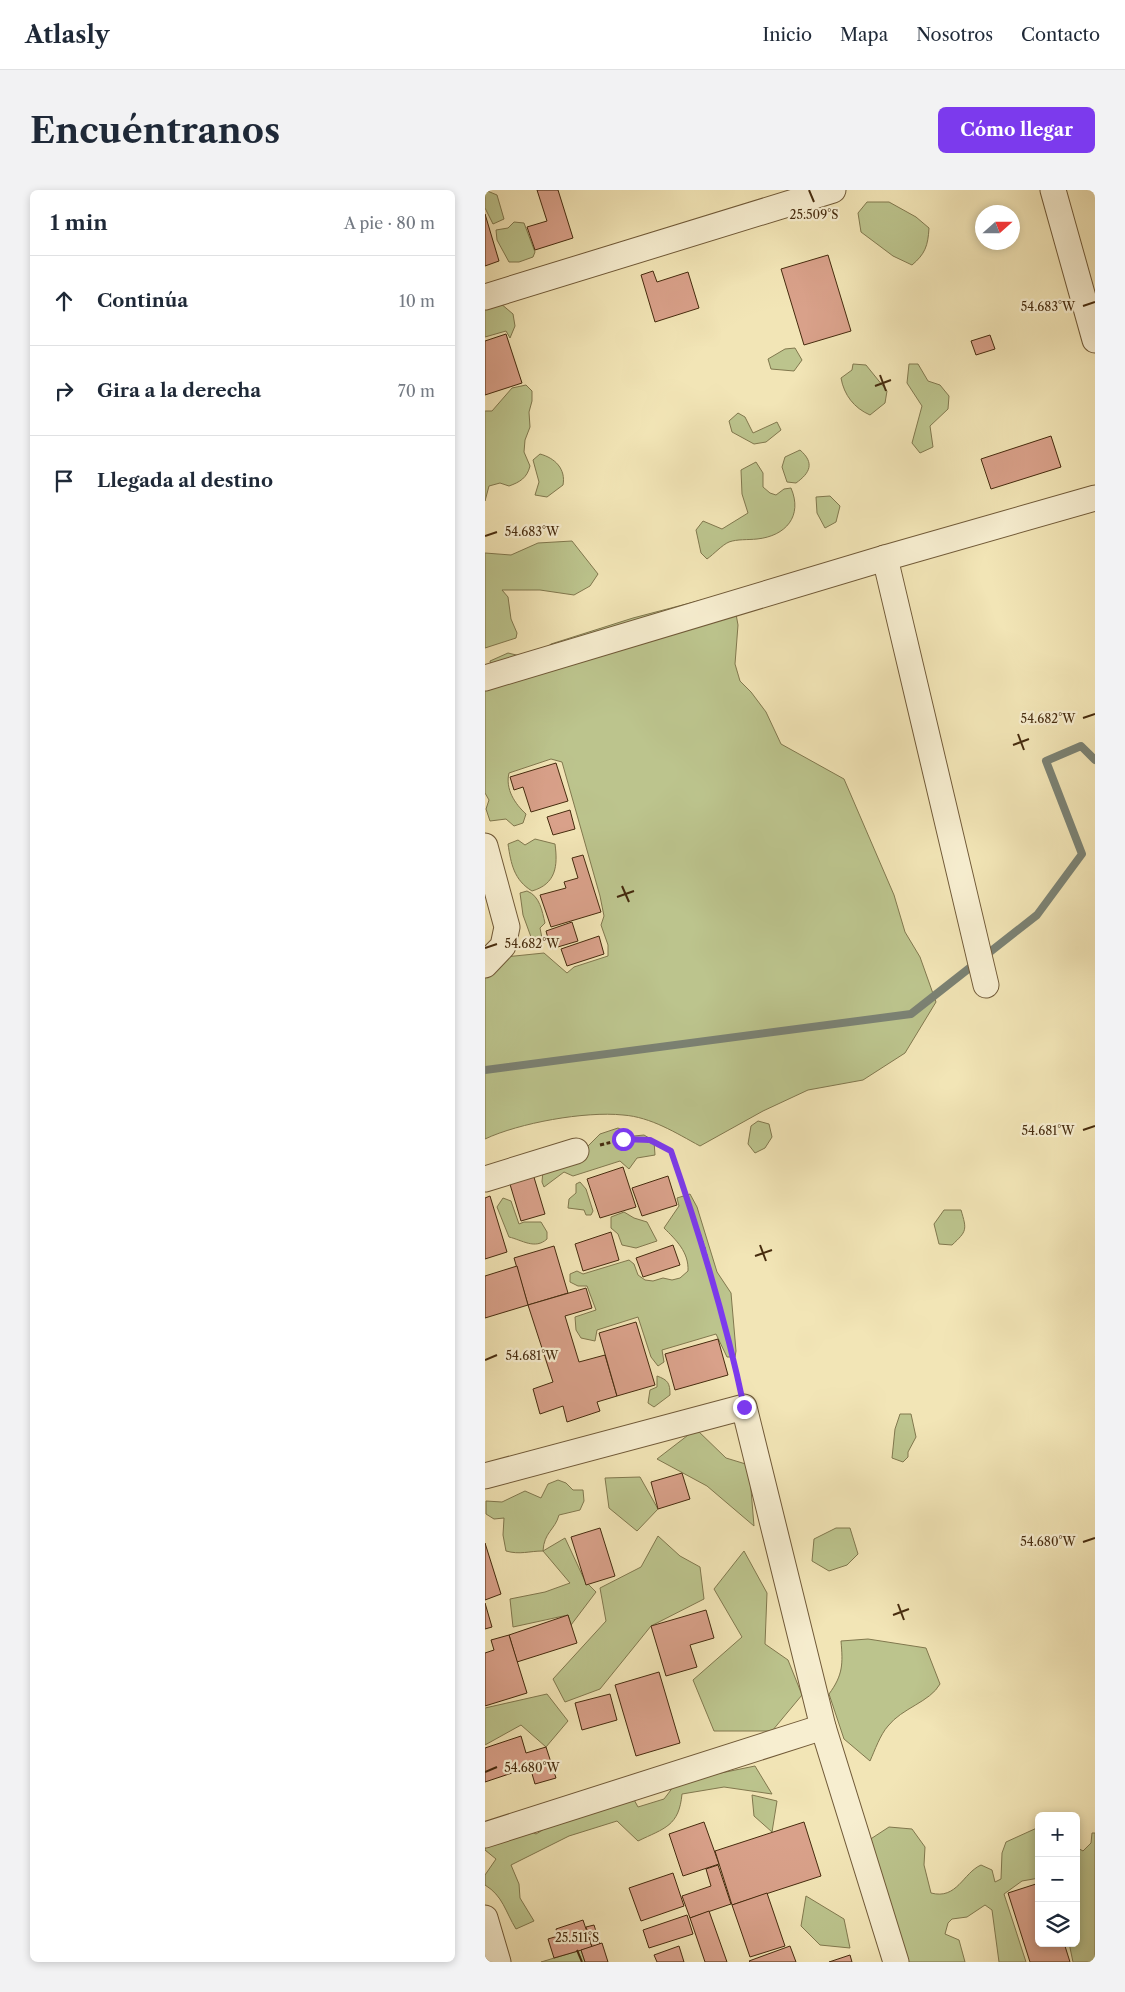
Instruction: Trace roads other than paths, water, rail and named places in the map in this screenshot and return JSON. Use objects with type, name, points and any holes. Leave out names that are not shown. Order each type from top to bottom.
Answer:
[{"type":"street","points":[[485,298],[833,190]]},
{"type":"street","points":[[1053,190],[1095,340]]},
{"type":"street","points":[[485,678],[885,558],[1095,498]]},
{"type":"street","points":[[885,558],[974,941],[986,985]]},
{"type":"street","points":[[485,846],[507,927],[503,946],[485,965]]},
{"type":"street","points":[[485,1179],[576,1151]]},
{"type":"street","points":[[485,1476],[744,1407],[823,1727],[896,1962]]},
{"type":"street","points":[[485,1835],[823,1727]]},
{"type":"street","points":[[485,1918],[498,1962]]},
{"type":"waterway","points":[[485,1070],[911,1014],[1037,915],[1082,854],[1046,761],[1081,746],[1095,760]]}]
